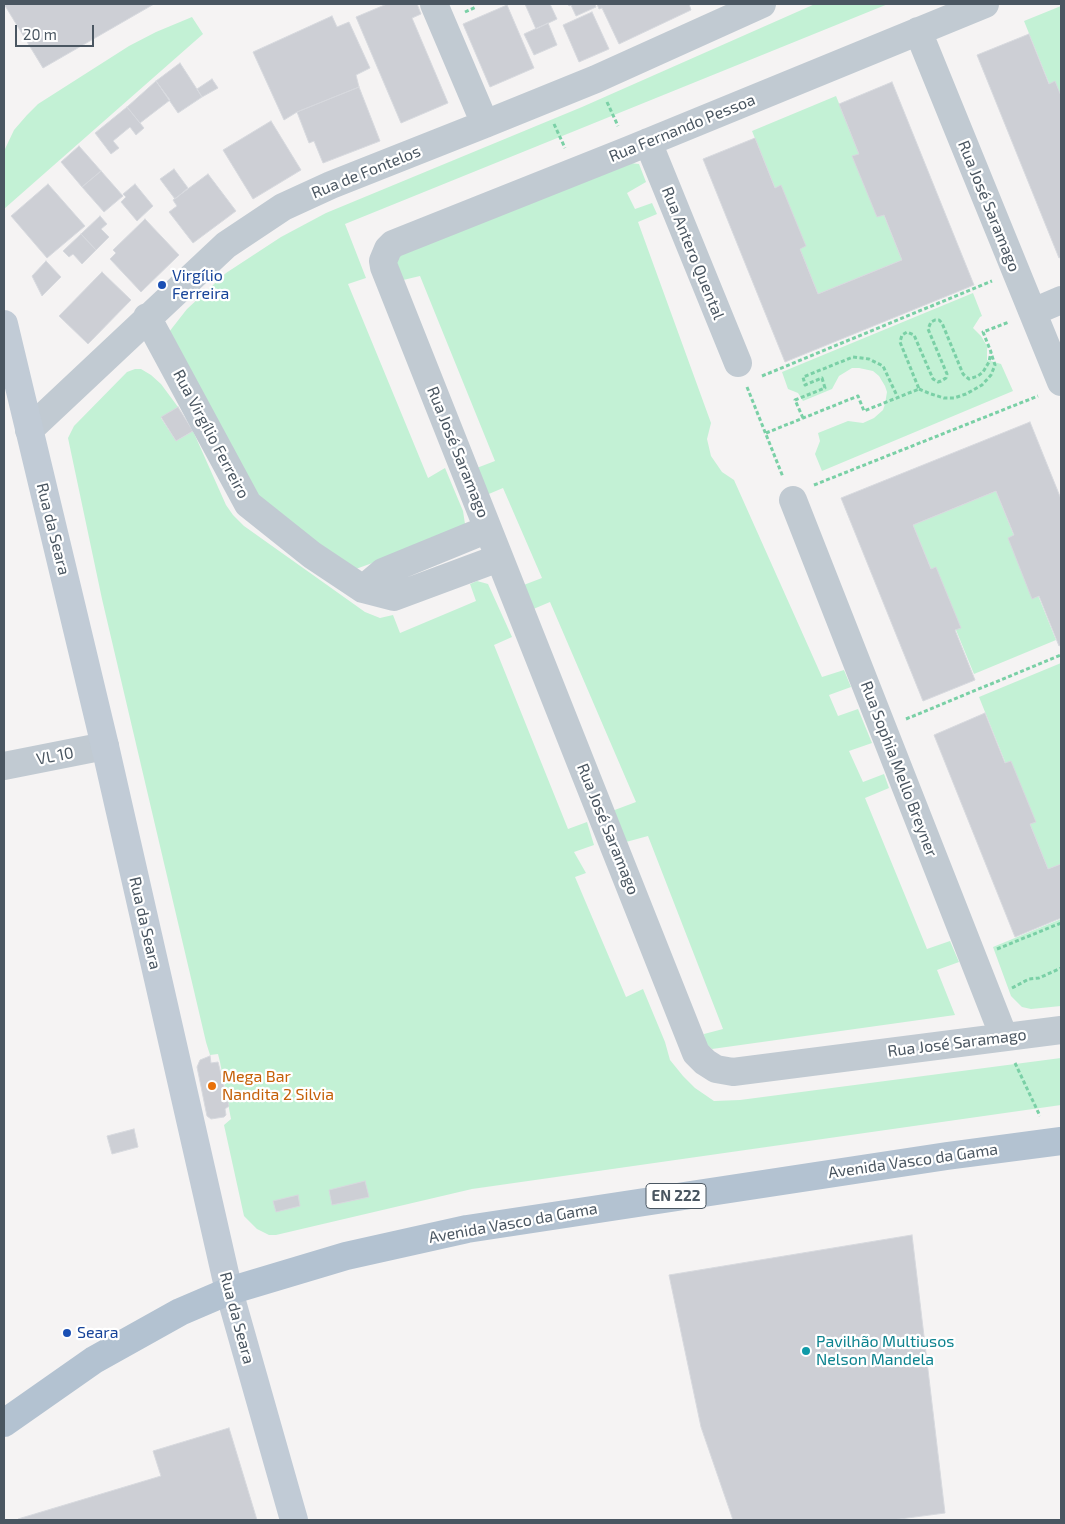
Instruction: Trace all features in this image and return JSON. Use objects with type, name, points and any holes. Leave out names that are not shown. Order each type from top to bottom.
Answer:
[{"type":"main road","name":"Avenida Vasco da Gama","points":[[4,1424],[94,1360],[180,1312],[229,1291],[346,1256],[467,1229],[1056,1141]]},
{"type":"street","points":[[434,4],[485,124]]},
{"type":"street","name":"Rua de Fontelos","points":[[28,430],[226,245],[283,207],[331,185],[596,79],[762,4]]},
{"type":"street","name":"Rua Fernando Pessoa","points":[[384,257],[393,244],[639,146],[985,4]]},
{"type":"street","name":"Rua José Saramago","points":[[918,31],[1015,271],[1045,324],[1052,388]]},
{"type":"street","name":"Rua Antero Quental","points":[[639,146],[742,373]]},
{"type":"street","name":"Rua José Saramago","points":[[384,257],[384,267],[696,1053],[716,1069],[733,1072],[1061,1030]]},
{"type":"street","points":[[1045,324],[1061,300]]},
{"type":"street","name":"Rua Virgílio Ferreiro","points":[[147,317],[248,504],[312,555],[363,589],[394,596],[499,558]]},
{"type":"street","name":"Rua da Seara","points":[[4,324],[105,746],[229,1291],[294,1520]]},
{"type":"street","name":"Rua Sophia Mello Breyner","points":[[792,498],[1004,1037]]},
{"type":"street","points":[[363,589],[383,572],[488,529]]},
{"type":"street","name":"VL 10","points":[[4,766],[105,746]]},
{"type":"path","points":[[596,79],[639,146]]},
{"type":"path","points":[[543,101],[576,171]]},
{"type":"path","points":[[1015,271],[742,373],[792,498],[1052,388]]},
{"type":"path","points":[[991,352],[989,362],[983,372],[969,379],[963,374],[942,323],[939,320],[931,322],[928,329],[947,374],[946,378],[938,382],[931,376],[914,335],[907,332],[902,335],[900,342],[919,389],[944,398],[954,398],[982,386],[991,375],[995,365],[991,352],[983,332],[1045,324]]},
{"type":"path","points":[[803,418],[795,400],[826,388],[822,378],[805,384],[802,377],[853,357],[869,359],[883,366],[898,398]]},
{"type":"path","points":[[766,433],[858,396],[864,411],[919,389]]},
{"type":"path","points":[[883,728],[1061,655]]},
{"type":"path","points":[[973,959],[1061,923]]},
{"type":"path","points":[[990,1001],[1029,980],[1055,972],[1061,968]]},
{"type":"path","points":[[1004,1037],[1056,1141]]},
{"type":"green space","points":[[815,4],[888,4],[345,224],[366,278],[348,284],[428,478],[445,468],[463,511],[465,524],[453,534],[353,570],[252,497],[169,332],[187,309],[226,273],[281,237],[326,213],[582,107]]},
{"type":"green space","points":[[1061,6],[1061,113],[1024,21]]},
{"type":"green space","points":[[192,17],[203,34],[4,209],[5,149],[14,130],[27,115],[38,104],[129,46]]},
{"type":"green space","points":[[836,96],[902,260],[818,294],[752,131]]},
{"type":"green space","points":[[630,163],[639,164],[646,182],[627,193],[635,209],[652,203],[657,214],[638,222],[711,423],[707,439],[711,456],[722,472],[734,480],[822,677],[844,670],[851,687],[829,695],[838,716],[858,709],[872,743],[849,751],[863,782],[884,774],[889,788],[865,798],[927,949],[950,941],[959,962],[937,970],[955,1015],[712,1049],[705,1043],[704,1034],[723,1029],[648,836],[626,842],[612,811],[636,802],[550,602],[531,610],[521,586],[542,578],[503,488],[484,496],[474,469],[495,461],[420,276],[399,281],[388,258]]},
{"type":"green space","points":[[973,293],[982,316],[973,328],[987,346],[987,360],[1001,364],[1013,391],[822,471],[815,454],[820,441],[818,433],[848,421],[863,423],[874,418],[883,410],[887,392],[885,386],[879,376],[873,371],[852,368],[839,376],[832,389],[803,401],[798,393],[788,389],[782,372]]},
{"type":"green space","points":[[141,369],[151,375],[161,384],[178,407],[161,418],[176,441],[193,431],[226,505],[233,515],[244,526],[365,612],[380,618],[393,615],[400,633],[476,601],[470,584],[477,581],[488,584],[512,637],[494,645],[568,829],[587,822],[594,845],[574,852],[586,873],[575,877],[626,997],[643,989],[665,1042],[670,1060],[695,1088],[714,1101],[740,1100],[1061,1058],[1061,1105],[472,1189],[276,1235],[269,1235],[257,1229],[244,1216],[224,1125],[231,1119],[220,1062],[218,1054],[210,1055],[206,1042],[102,599],[68,438],[74,426],[127,372]]},
{"type":"green space","points":[[996,491],[1056,640],[974,674],[913,525]]},
{"type":"green space","points":[[1061,663],[1061,864],[1048,869],[979,697]]},
{"type":"green space","points":[[1061,919],[1061,1006],[1031,1009],[1022,1007],[1011,996],[993,947]]},
{"type":"building","points":[[4,4],[154,4],[43,68]]},
{"type":"building","points":[[387,4],[417,4],[421,14],[412,18],[448,103],[401,123],[356,17]]},
{"type":"building","points":[[525,4],[550,4],[557,19],[536,29]]},
{"type":"building","points":[[568,4],[595,4],[596,7],[576,16],[571,5],[569,6]]},
{"type":"building","points":[[597,4],[689,4],[691,10],[619,44],[602,8],[599,9]]},
{"type":"building","points":[[507,5],[534,68],[490,87],[463,24]]},
{"type":"building","points":[[592,12],[609,49],[579,62],[563,25]]},
{"type":"building","points":[[332,16],[337,27],[349,22],[370,68],[356,75],[359,87],[297,112],[284,120],[253,52]]},
{"type":"building","points":[[548,23],[557,45],[534,55],[524,34]]},
{"type":"building","points":[[1029,34],[1049,84],[1055,81],[1061,96],[1061,257],[1059,258],[977,55]]},
{"type":"building","points":[[180,63],[202,97],[178,113],[156,81]]},
{"type":"building","points":[[212,79],[218,88],[202,97],[197,89]]},
{"type":"building","points":[[156,81],[170,100],[140,123],[127,107]]},
{"type":"building","points":[[892,82],[974,285],[785,362],[703,159],[755,138],[775,188],[781,185],[806,246],[800,249],[818,294],[902,260],[884,215],[877,217],[852,156],[859,154],[839,104]]},
{"type":"building","points":[[359,87],[380,141],[323,163],[314,141],[309,143],[297,112]]},
{"type":"building","points":[[127,107],[144,128],[136,135],[130,127],[113,141],[119,148],[111,154],[95,133]]},
{"type":"building","points":[[271,121],[301,170],[253,199],[223,150]]},
{"type":"building","points":[[79,146],[101,171],[82,187],[61,162]]},
{"type":"building","points":[[174,169],[188,188],[175,199],[160,179]]},
{"type":"building","points":[[101,171],[123,196],[104,212],[82,187]]},
{"type":"building","points":[[208,174],[236,211],[193,243],[169,212],[177,206],[173,200]]},
{"type":"building","points":[[48,184],[85,226],[47,258],[11,216]]},
{"type":"building","points":[[135,184],[153,206],[137,221],[121,202],[126,197],[123,194]]},
{"type":"building","points":[[100,216],[107,224],[101,229],[109,237],[96,250],[81,234]]},
{"type":"building","points":[[145,219],[179,255],[141,292],[110,259],[116,253],[113,250]]},
{"type":"building","points":[[81,234],[96,250],[82,264],[73,254],[69,257],[63,251]]},
{"type":"building","points":[[46,261],[61,277],[42,296],[32,276]]},
{"type":"building","points":[[102,272],[131,300],[88,344],[59,316]]},
{"type":"building","points":[[178,407],[193,431],[176,441],[161,417]]},
{"type":"building","points":[[1030,422],[1061,499],[1061,645],[1059,646],[1039,596],[1032,599],[1008,538],[1014,535],[996,491],[913,525],[931,569],[936,567],[961,628],[955,630],[975,680],[923,701],[841,498]]},
{"type":"building","points":[[985,713],[1005,763],[1011,761],[1036,822],[1030,824],[1048,869],[1061,864],[1061,918],[1015,937],[934,735]]},
{"type":"building","name":"Mega Bar Nandita 2 Silvia","points":[[210,1056],[211,1063],[218,1062],[229,1106],[225,1109],[226,1115],[224,1117],[211,1119],[207,1116],[197,1067],[200,1060]]},
{"type":"building","points":[[134,1129],[138,1147],[112,1154],[107,1136]]},
{"type":"building","points":[[365,1181],[369,1197],[332,1205],[329,1190]]},
{"type":"building","points":[[298,1195],[300,1206],[276,1212],[273,1201]]},
{"type":"building","name":"Pavilhão Multiusos Nelson Mandela","points":[[912,1235],[945,1513],[892,1520],[733,1520],[701,1427],[669,1275]]},
{"type":"building","points":[[229,1428],[257,1520],[18,1519],[161,1476],[153,1451]]},
{"type":"place","name":"Virgílio Ferreira","points":[[162,285]]},
{"type":"place","name":"Mega Bar Nandita 2 Silvia","points":[[212,1086]]},
{"type":"place","name":"Seara","points":[[67,1333]]},
{"type":"place","name":"Pavilhão Multiusos Nelson Mandela","points":[[806,1351]]}]
